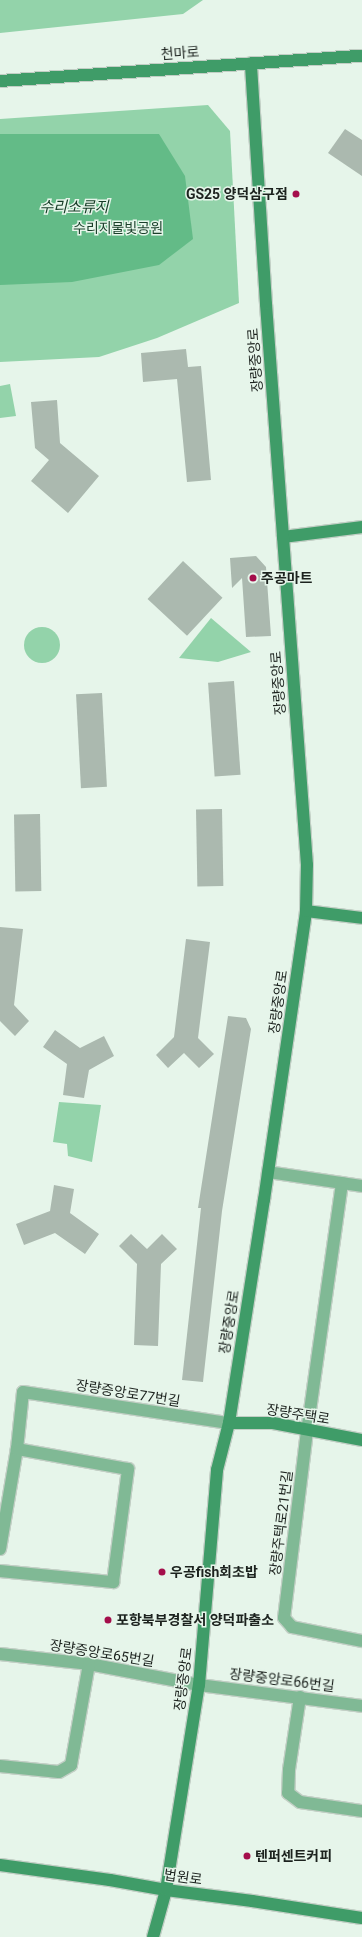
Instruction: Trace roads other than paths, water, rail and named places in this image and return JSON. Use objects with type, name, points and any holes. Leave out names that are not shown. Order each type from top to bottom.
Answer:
[{"type":"street","name":"천마로","points":[[0,81],[362,56]]},
{"type":"street","name":"장량중앙로","points":[[153,1937],[166,1890],[199,1685],[217,1470],[229,1423],[268,1172],[306,911],[306,865],[266,304],[251,63]]},
{"type":"street","points":[[283,537],[362,527]]},
{"type":"street","points":[[306,911],[362,918]]},
{"type":"street","points":[[268,1172],[362,1186]]},
{"type":"street","name":"장량주택로21번길","points":[[342,1183],[307,1431],[284,1618],[292,1627],[362,1641]]},
{"type":"street","name":"장량중앙로77번길","points":[[17,1449],[23,1392],[229,1423]]},
{"type":"street","name":"장량주택로","points":[[229,1423],[273,1423],[307,1431],[362,1440]]},
{"type":"street","points":[[0,1549],[17,1449],[128,1469],[113,1582],[0,1571]]},
{"type":"street","name":"장량중앙로65번길","points":[[0,1654],[89,1664],[199,1685]]},
{"type":"street","points":[[0,1766],[59,1772],[71,1765],[89,1664]]},
{"type":"street","name":"장량중앙로66번길","points":[[199,1685],[362,1706]]},
{"type":"street","points":[[300,1697],[289,1770],[288,1793],[300,1802],[362,1811]]},
{"type":"street","name":"법원로","points":[[0,1865],[362,1918]]},
{"type":"water","name":"수리소류지","points":[[0,134],[159,134],[185,176],[193,239],[159,265],[72,282],[0,285]]},
{"type":"place","name":"GS25 양덕삼구점","points":[[296,194]]},
{"type":"place","name":"주공마트","points":[[253,578]]},
{"type":"place","name":"우공fish회초밥","points":[[162,1572]]},
{"type":"place","name":"포항북부경찰서 양덕파출소","points":[[108,1620]]},
{"type":"place","name":"텐퍼센트커피","points":[[247,1856]]},
{"type":"park label","name":"수리지물빛공원","points":[[118,228]]}]
